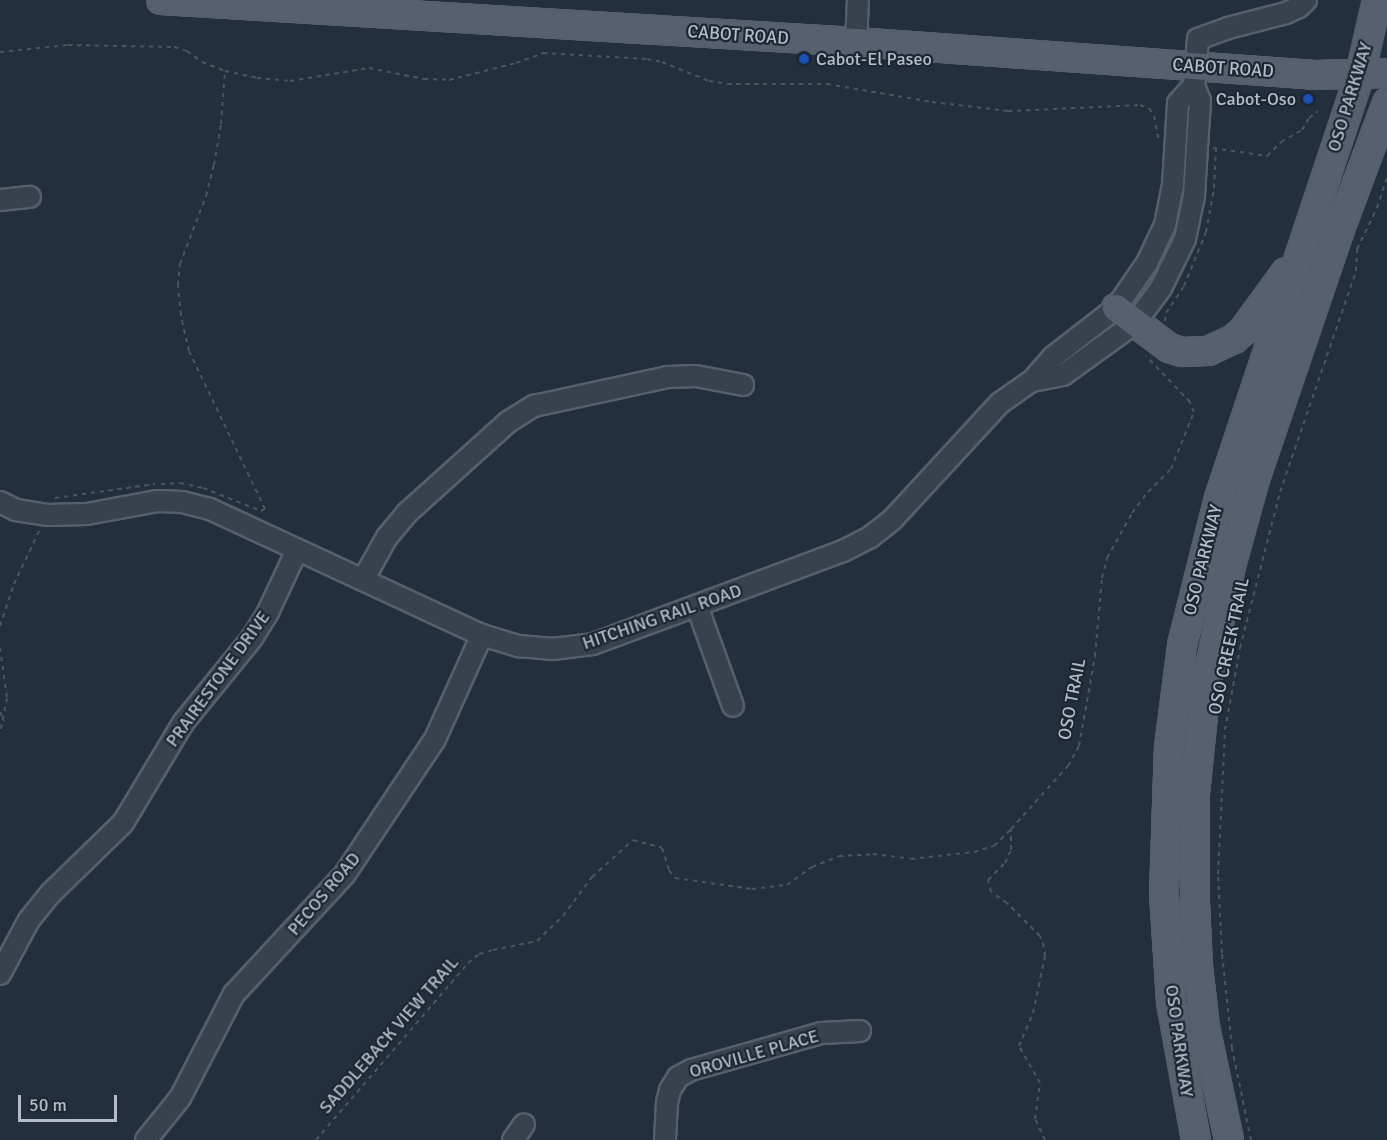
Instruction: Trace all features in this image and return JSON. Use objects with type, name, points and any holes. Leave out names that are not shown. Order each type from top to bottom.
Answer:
[{"type":"main road","name":"CABOT ROAD","points":[[161,0],[855,42],[1195,76],[1387,73]]},
{"type":"main road","name":"OSO PARKWAY","points":[[1196,1140],[1171,1002],[1164,894],[1165,799],[1176,688],[1192,595],[1219,498],[1360,75],[1377,0]]},
{"type":"main road","name":"OSO PARKWAY","points":[[1228,1140],[1205,1026],[1194,902],[1196,794],[1206,685],[1230,566],[1255,479],[1339,232],[1387,103]]},
{"type":"main road","points":[[1126,316],[1158,342],[1182,352],[1208,351],[1221,346],[1243,330],[1299,255]]},
{"type":"street","name":"HITCHING RAIL ROAD","points":[[0,502],[16,510],[47,515],[87,514],[157,501],[182,502],[210,509],[482,635],[519,646],[553,649],[593,644],[843,551],[869,538],[916,497],[1000,403],[1032,381],[1063,375],[1126,316],[1161,288],[1185,239],[1194,196],[1200,101],[1195,76],[1198,39],[1228,28],[1286,13],[1299,7],[1306,0]]},
{"type":"street","points":[[855,42],[857,8]]},
{"type":"street","points":[[0,200],[30,197]]},
{"type":"street","points":[[363,580],[387,537],[406,513],[508,422],[534,406],[668,377],[696,376],[743,386]]},
{"type":"street","name":"PRAIRESTONE DRIVE","points":[[0,974],[29,920],[51,893],[123,823],[183,723],[262,621],[297,549]]},
{"type":"street","points":[[697,606],[733,706]]},
{"type":"street","name":"PECOS ROAD","points":[[146,1140],[180,1098],[234,994],[345,874],[435,739],[482,635]]},
{"type":"street","name":"OROVILLE PLACE","points":[[665,1140],[667,1103],[670,1090],[678,1077],[691,1070],[822,1033],[860,1031]]},
{"type":"path","points":[[0,52],[68,45],[174,47],[187,51],[202,62],[225,71],[257,78],[290,81],[369,68],[424,79],[449,80],[516,63],[543,53],[647,59],[662,62],[709,81],[727,84],[827,84],[932,102],[1008,111],[1108,104],[1140,105],[1149,108],[1154,116],[1159,144],[1166,146]]},
{"type":"path","points":[[52,503],[56,497],[150,484],[180,483],[226,496],[261,512],[265,509],[189,351],[180,315],[178,285],[180,264],[206,196],[214,165],[221,123],[225,71]]},
{"type":"path","points":[[1204,148],[1267,156],[1281,142],[1302,130],[1309,118],[1318,111]]},
{"type":"path","name":"OSO CREEK TRAIL","points":[[1251,1140],[1232,1048],[1222,953],[1219,863],[1225,730],[1240,648],[1280,492],[1356,271],[1357,249],[1377,208],[1387,177]]},
{"type":"path","name":"OSO TRAIL","points":[[1011,829],[1068,766],[1079,746],[1088,699],[1101,578],[1107,558],[1132,513],[1171,469],[1194,412],[1190,402],[1146,356],[1149,353]]},
{"type":"path","points":[[0,626],[14,584],[40,529]]},
{"type":"path","points":[[0,648],[8,698],[0,733]]},
{"type":"path","points":[[0,712],[4,721]]},
{"type":"path","points":[[1011,829],[1011,850],[1005,863],[987,880],[988,888],[1007,903],[1040,936],[1044,947],[1045,957],[1033,1013],[1019,1046],[1040,1083],[1035,1119],[1045,1140]]},
{"type":"path","name":"SADDLEBACK VIEW TRAIL","points":[[316,1140],[468,963],[479,954],[537,941],[563,916],[592,877],[633,840],[662,848],[669,870],[675,878],[752,889],[787,885],[812,867],[839,856],[873,854],[911,859],[974,852],[994,846],[1011,829]]},
{"type":"place","name":"Cabot-El Paseo","points":[[804,59]]},
{"type":"place","name":"Cabot-Oso","points":[[1308,99]]}]
